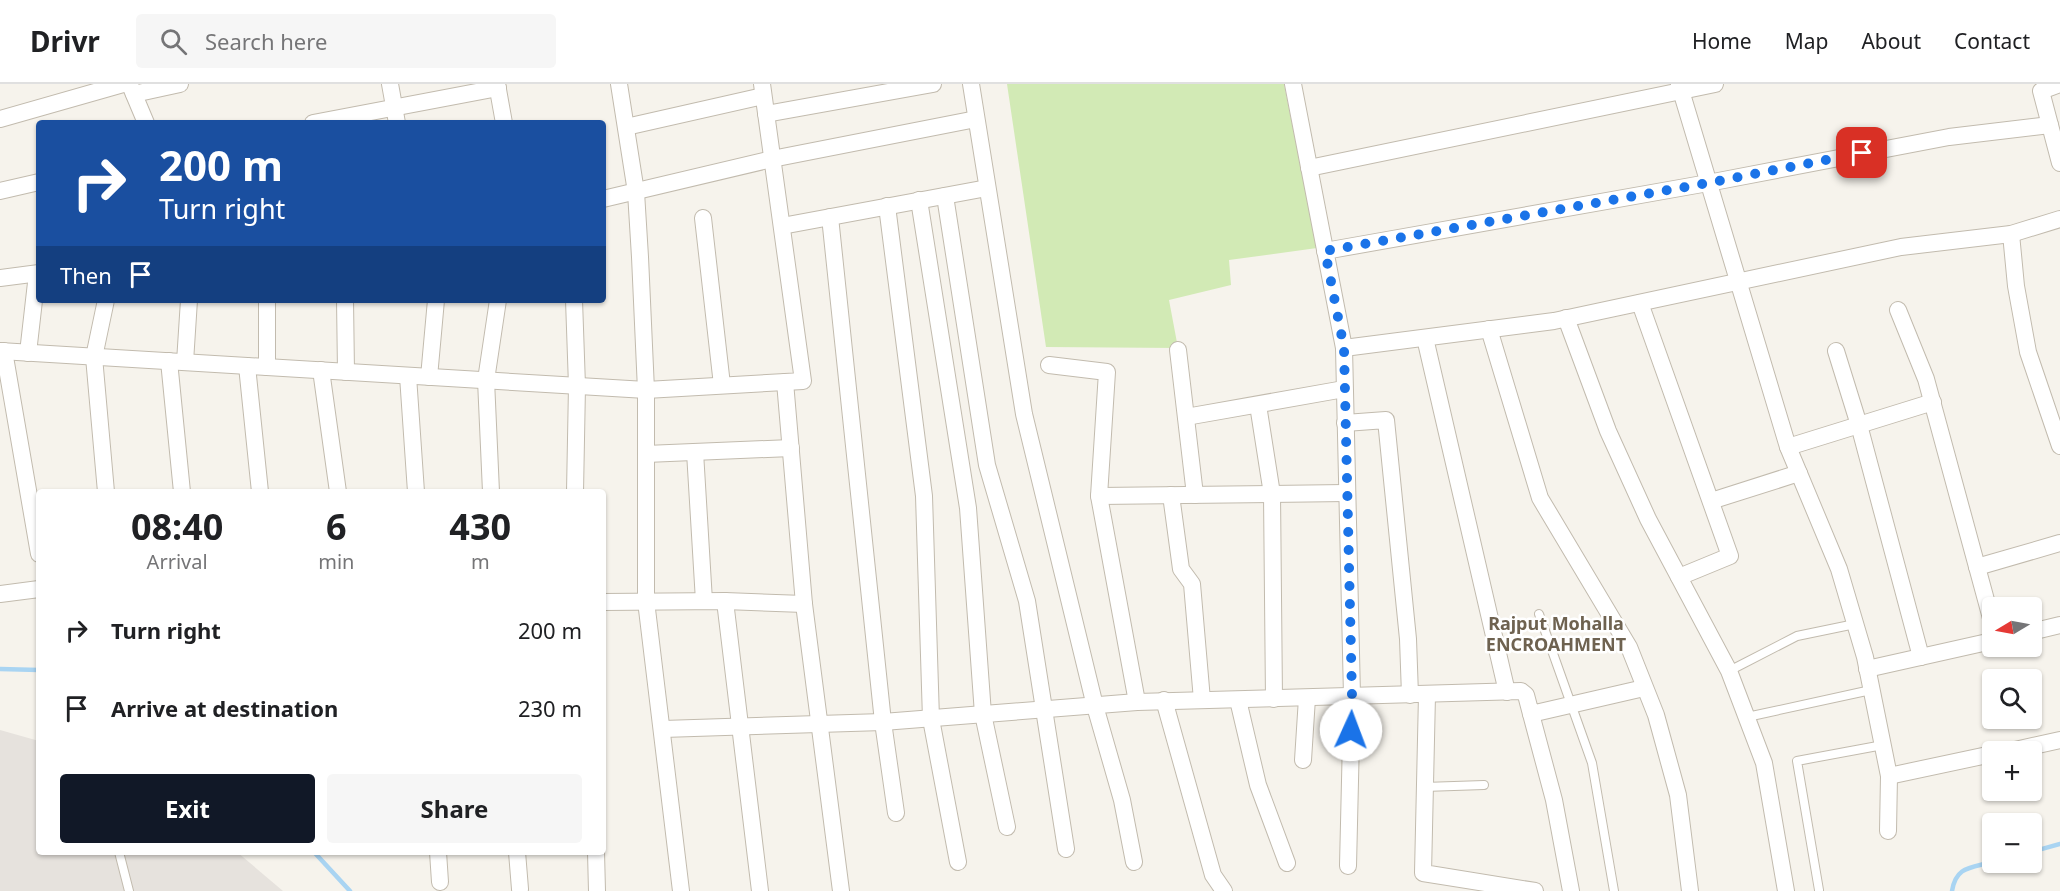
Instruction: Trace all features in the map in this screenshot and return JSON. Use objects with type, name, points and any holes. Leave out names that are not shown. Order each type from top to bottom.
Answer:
[{"type":"street","points":[[0,119],[129,87],[180,84]]},
{"type":"street","points":[[390,84],[395,115]]},
{"type":"street","points":[[619,84],[636,192],[646,390],[646,602],[681,891]]},
{"type":"street","points":[[766,114],[933,84]]},
{"type":"street","points":[[971,84],[1024,414],[1095,706],[1122,800],[1134,862]]},
{"type":"street","points":[[1293,84],[1344,348],[1352,696],[1348,866]]},
{"type":"street","points":[[1309,168],[1680,88],[1715,84]]},
{"type":"street","points":[[2060,84],[2041,91],[2060,163]]},
{"type":"street","points":[[343,120],[395,115],[497,86],[503,120]]},
{"type":"street","points":[[129,87],[145,120]]},
{"type":"street","points":[[1680,88],[1788,447],[1839,568],[1855,624],[1867,669],[1889,776],[1888,831]]},
{"type":"street","points":[[36,538],[2,351],[646,390],[803,381],[763,90],[626,127]]},
{"type":"street","points":[[606,198],[772,159],[976,119]]},
{"type":"street","points":[[1325,251],[1708,183],[1949,137],[2050,125]]},
{"type":"street","points":[[0,191],[36,183]]},
{"type":"street","points":[[782,226],[987,188]]},
{"type":"street","points":[[945,196],[987,465],[1027,601],[1066,849]]},
{"type":"street","points":[[919,200],[968,508],[983,714],[1007,827]]},
{"type":"street","points":[[887,206],[924,496],[931,719],[958,862]]},
{"type":"street","points":[[830,217],[883,722],[896,813]]},
{"type":"street","points":[[702,218],[722,385]]},
{"type":"street","points":[[1344,348],[1566,318],[1901,247],[2011,234],[2060,219]]},
{"type":"street","points":[[2011,234],[2016,286],[2028,352],[2060,446]]},
{"type":"street","points":[[0,278],[36,274]]},
{"type":"street","points":[[28,353],[36,290]]},
{"type":"street","points":[[105,303],[94,357],[106,489]]},
{"type":"street","points":[[182,489],[177,362],[188,303]]},
{"type":"street","points":[[267,303],[267,367]]},
{"type":"street","points":[[345,303],[346,372]]},
{"type":"street","points":[[429,377],[436,303]]},
{"type":"street","points":[[491,489],[486,380],[498,303]]},
{"type":"street","points":[[574,303],[577,386],[575,489]]},
{"type":"street","points":[[1640,303],[1730,556],[1679,577]]},
{"type":"street","points":[[1898,310],[1933,402],[1985,597]]},
{"type":"street","points":[[1566,318],[1608,431],[1648,519],[1729,672],[1747,717],[1764,763],[1786,891]]},
{"type":"street","points":[[1489,329],[1540,498],[1629,647],[1656,715],[1678,795],[1690,891]]},
{"type":"street","points":[[1425,338],[1507,692]]},
{"type":"street","points":[[1178,350],[1195,495]]},
{"type":"street","points":[[1836,351],[1859,425],[1921,657]]},
{"type":"street","points":[[1049,365],[1107,372],[1099,496],[1137,702]]},
{"type":"street","points":[[248,366],[260,489]]},
{"type":"street","points":[[321,370],[338,489]]},
{"type":"street","points":[[408,376],[416,489]]},
{"type":"street","points":[[785,382],[804,604],[841,891]]},
{"type":"street","points":[[1186,417],[1344,389]]},
{"type":"street","points":[[1788,447],[1933,402]]},
{"type":"street","points":[[1258,405],[1272,494],[1274,699]]},
{"type":"street","points":[[1345,423],[1386,420],[1408,639],[1410,694]]},
{"type":"street","points":[[646,454],[791,448]]},
{"type":"street","points":[[695,452],[704,601]]},
{"type":"street","points":[[1711,501],[1799,473]]},
{"type":"street","points":[[1099,496],[1346,493]]},
{"type":"street","points":[[1171,495],[1181,569],[1192,584],[1202,700]]},
{"type":"street","points":[[1977,567],[2060,543]]},
{"type":"street","points":[[0,594],[36,589]]},
{"type":"street","points":[[606,602],[725,601],[804,604]]},
{"type":"street","points":[[725,601],[760,891]]},
{"type":"street","points":[[2042,629],[2060,625]]},
{"type":"street","points":[[1867,669],[1982,643]]},
{"type":"street","points":[[1531,714],[1644,688]]},
{"type":"street","points":[[663,729],[883,722],[1164,700],[1524,692],[1554,800],[1571,891]]},
{"type":"street","points":[[1427,695],[1423,873],[1535,891]]},
{"type":"street","points":[[1303,760],[1307,698]]},
{"type":"street","points":[[1164,700],[1212,875],[1224,891]]},
{"type":"street","points":[[1238,700],[1258,785],[1287,863]]},
{"type":"street","points":[[2042,744],[2060,740]]},
{"type":"street","points":[[1889,776],[1982,756]]},
{"type":"street","points":[[438,855],[440,882]]},
{"type":"street","points":[[517,855],[520,889]]},
{"type":"street","points":[[596,855],[597,891]]},
{"type":"lane","points":[[1539,614],[1593,763],[1614,891]]},
{"type":"lane","points":[[1729,672],[1797,636],[1855,624]]},
{"type":"lane","points":[[1747,717],[1871,690]]},
{"type":"lane","points":[[1819,890],[1797,762],[1883,745]]},
{"type":"lane","points":[[1424,787],[1484,785]]},
{"type":"lane","points":[[120,855],[129,891]]},
{"type":"shaded area","points":[[0,730],[36,740],[36,855],[241,855],[283,891],[0,891]]},
{"type":"green space","points":[[1007,84],[1284,84],[1317,248],[1229,260],[1231,285],[1169,300],[1178,348],[1046,347]]},
{"type":"waterway","points":[[0,669],[36,670]]},
{"type":"waterway","points":[[2042,849],[2060,844]]},
{"type":"waterway","points":[[317,855],[350,891]]},
{"type":"waterway","points":[[1952,891],[1961,872],[1982,864]]},
{"type":"district","name":"Rajput Mohalla ENCROAHMENT","points":[[1556,633]]},
{"type":"route","points":[[1351,730],[1344,348],[1325,251],[1708,183],[1862,153]]}]
